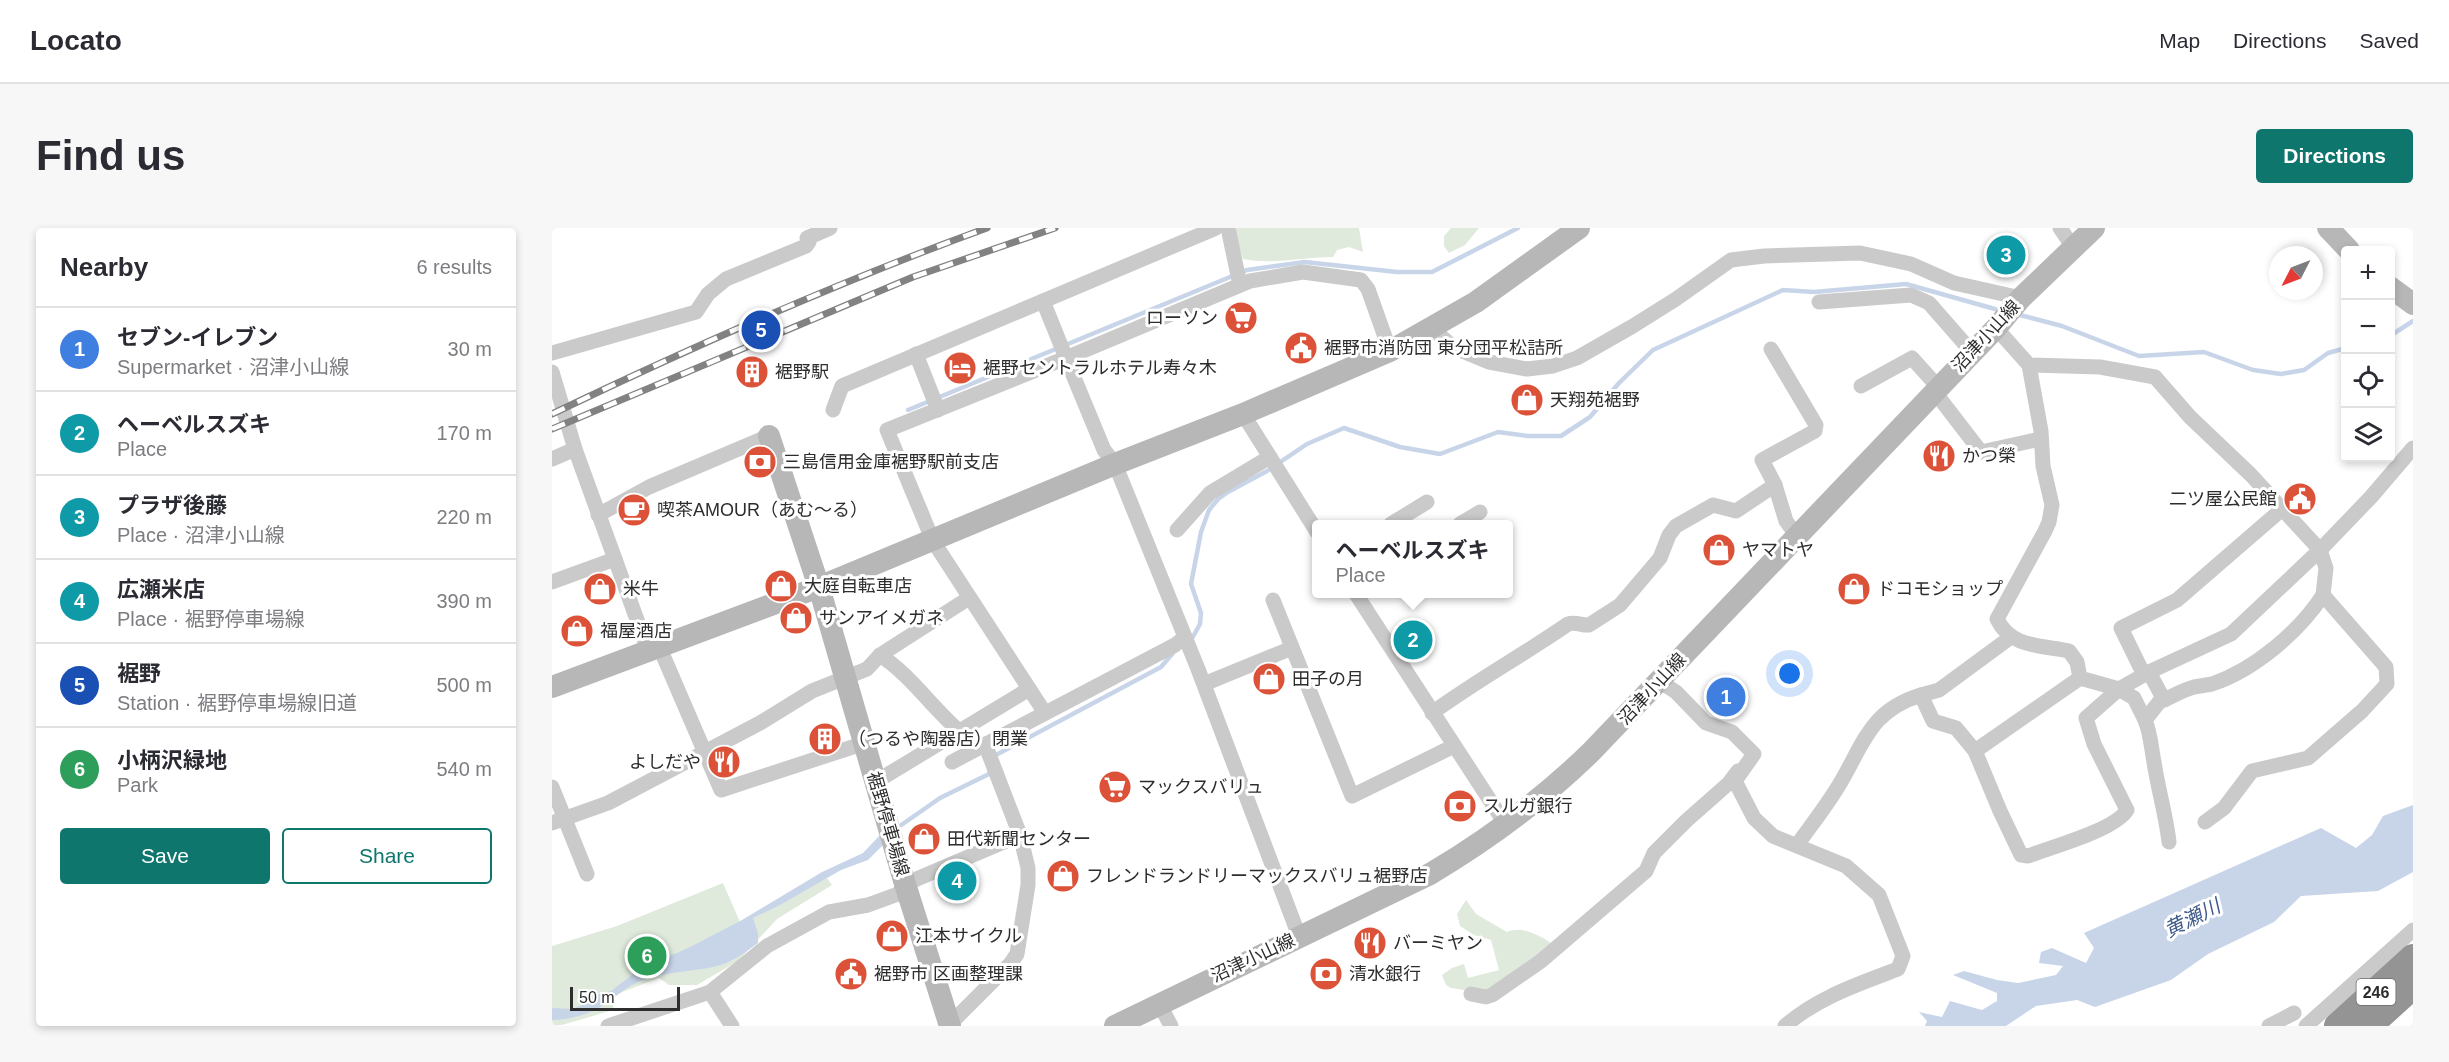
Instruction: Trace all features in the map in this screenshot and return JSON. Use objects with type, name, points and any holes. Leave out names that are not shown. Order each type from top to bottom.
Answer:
[{"type":"highway","name":"246","points":[[2338,1026],[2411,941]]},
{"type":"highway","name":"246","points":[[2368,1026],[2413,985]]},
{"type":"highway","points":[[2397,1026],[2413,1011]]},
{"type":"main road","name":"沼津小山線","points":[[1115,1026],[1430,874],[1506,825],[1571,772],[1997,326],[2019,300],[2094,228]]},
{"type":"main road","points":[[2328,228],[2345,246]]},
{"type":"main road","points":[[552,687],[819,588],[1115,464],[1243,414],[1390,351],[1476,302],[1574,229]]},
{"type":"main road","points":[[2395,290],[2413,304]]},
{"type":"main road","name":"裾野停車場線","points":[[769,436],[819,588],[844,678],[877,781],[905,884],[950,1025]]},
{"type":"street","points":[[552,353],[696,312],[708,294],[726,279],[806,246],[809,242],[805,233],[830,228]]},
{"type":"street","points":[[833,410],[842,386],[1216,228]]},
{"type":"street","points":[[1228,228],[1238,277]]},
{"type":"street","points":[[2060,228],[2073,247]]},
{"type":"street","points":[[1432,328],[1453,347],[1488,362],[1527,369],[1553,366],[1577,358],[1633,326],[1731,260],[1764,256],[1860,253],[1911,264],[1954,283],[2019,300]]},
{"type":"street","points":[[1045,713],[933,541],[887,430],[935,403],[1238,277],[1250,281],[1303,272],[1361,279],[1368,289],[1390,351]]},
{"type":"street","points":[[1819,302],[1911,295],[1929,303],[1971,351]]},
{"type":"street","points":[[1043,301],[1104,450],[1115,464],[1188,644],[1299,936]]},
{"type":"street","points":[[1997,326],[2029,365],[2041,431],[2043,466],[2052,505],[2049,522],[1997,619],[2001,628],[2011,637],[2026,645],[2047,646],[2069,651],[2076,662],[2080,678]]},
{"type":"street","points":[[1771,350],[1816,425],[1815,430],[1762,460],[1775,485],[1786,520],[1796,535]]},
{"type":"street","points":[[916,354],[935,403]]},
{"type":"street","points":[[1861,386],[1912,358],[1981,452],[2040,439]]},
{"type":"street","points":[[2029,365],[2100,367],[2156,377],[2190,417],[2252,475],[2281,510],[2320,550],[2326,568],[2323,595],[2314,608],[2275,647],[2255,663],[2212,683],[2193,687],[2160,701],[2145,720]]},
{"type":"street","points":[[552,372],[575,449],[615,559],[721,790],[865,743]]},
{"type":"street","points":[[1243,414],[1312,524]]},
{"type":"street","points":[[598,515],[649,487],[769,436]]},
{"type":"street","points":[[1921,695],[1933,721],[1956,728],[1976,751],[2000,811],[2021,855],[2028,856],[2093,833],[2122,818],[2127,810],[2094,744],[2086,718],[2119,689],[2231,634],[2320,550],[2371,497],[2413,448]]},
{"type":"street","points":[[552,459],[575,449]]},
{"type":"street","points":[[1177,530],[1210,493],[1270,457]]},
{"type":"street","points":[[1432,713],[1466,688],[1481,681],[1568,624],[1574,622],[1584,626],[1589,625],[1620,605],[1660,558],[1669,535],[1682,522],[1713,506],[1736,511],[1775,485]]},
{"type":"street","points":[[1392,520],[1427,502]]},
{"type":"street","points":[[2163,700],[2121,628],[2177,600],[2281,510]]},
{"type":"street","points":[[1468,520],[1480,512]]},
{"type":"street","points":[[552,582],[615,559]]},
{"type":"street","points":[[2205,822],[2223,808],[2252,771],[2308,758],[2362,711],[2387,684],[2386,667],[2323,595]]},
{"type":"street","points":[[558,821],[617,798],[760,723],[812,691],[867,669],[880,655],[969,598]]},
{"type":"street","points":[[1359,598],[1506,825]]},
{"type":"street","points":[[1273,600],[1352,796],[1454,746]]},
{"type":"street","points":[[1797,846],[1841,782],[1873,724],[1901,701],[1939,690],[2011,637]]},
{"type":"street","points":[[952,762],[1175,645],[1188,644]]},
{"type":"street","points":[[1204,684],[1292,648]]},
{"type":"street","points":[[880,655],[896,666],[937,711],[958,730]]},
{"type":"street","points":[[2080,678],[2119,689],[2133,698],[2145,720],[2152,736],[2154,761],[2165,810],[2169,842]]},
{"type":"street","points":[[1976,751],[2080,678]]},
{"type":"street","points":[[1659,681],[1676,692],[1706,723],[1732,732],[1754,754],[1735,781],[1754,818],[1773,836],[1846,866],[1879,896],[1903,956],[1899,969],[1838,992],[1800,1013],[1785,1026]]},
{"type":"street","points":[[877,781],[1029,688]]},
{"type":"street","points":[[950,1025],[1011,963],[1017,954],[1028,885],[1028,868],[1020,835],[985,744]]},
{"type":"street","points":[[1471,994],[1486,998],[1513,982],[1593,917],[1646,871],[1654,853],[1729,783],[1752,752]]},
{"type":"street","points":[[552,787],[558,821],[587,874]]},
{"type":"street","points":[[608,1026],[710,992],[767,946],[830,912],[868,905],[898,894],[905,884],[1020,835]]},
{"type":"street","points":[[2306,1026],[2411,941]]},
{"type":"street","points":[[710,992],[732,1026]]},
{"type":"street","points":[[1159,1003],[1171,1026]]},
{"type":"street","points":[[2269,1026],[2294,1013]]},
{"type":"green space","points":[[1233,228],[1359,228],[1363,252],[1349,247],[1337,250],[1333,257],[1276,261],[1243,259]]},
{"type":"green space","points":[[1451,228],[1479,228],[1465,245],[1449,253],[1444,246],[1444,236]]},
{"type":"green space","points":[[827,878],[832,885],[777,919],[738,961],[697,985],[669,985],[659,978],[617,994],[613,1000],[613,1010],[552,1026],[552,946],[617,926],[723,883],[740,922],[789,895]]},
{"type":"green space","points":[[1466,900],[1476,914],[1507,932],[1525,931],[1538,935],[1555,946],[1489,994],[1451,988],[1446,985],[1442,975],[1452,968],[1464,964],[1468,978],[1499,970],[1491,940],[1474,935],[1460,926],[1457,914]]},
{"type":"water","name":"黄瀬川","points":[[2413,805],[2413,872],[2378,891],[2301,896],[2274,922],[2208,954],[2171,980],[2095,1007],[2077,1000],[2036,1006],[2006,1026],[1925,1026],[1927,1021],[1919,1012],[1942,1017],[1950,1001],[1982,1010],[1997,1001],[1997,993],[1953,975],[1964,971],[2018,983],[2056,975],[2063,966],[2039,963],[2041,952],[2052,948],[2086,963],[2094,948],[2084,933],[2321,828],[2356,848],[2372,835],[2383,816]]},
{"type":"water","points":[[881,834],[884,844],[868,860],[841,870],[753,918],[758,933],[758,943],[737,958],[713,967],[640,981],[593,1011],[573,1018],[552,1020],[552,1008],[572,1009],[593,996],[611,991],[649,962],[692,946],[742,920],[822,872],[863,853]]},
{"type":"waterway","points":[[908,410],[1247,270],[1305,262],[1397,272],[1432,272],[1518,228]]},
{"type":"waterway","points":[[1190,642],[1200,624],[1201,613],[1191,584],[1201,532],[1209,510],[1228,492],[1267,471],[1307,444],[1344,428],[1400,447],[1440,454],[1498,432],[1528,436],[1561,436],[1590,417],[1619,383],[1653,350],[1783,290],[1814,292],[1906,284],[2002,311]]},
{"type":"waterway","points":[[2016,314],[2062,326],[2139,356],[2204,352],[2253,370],[2281,374],[2304,370],[2328,353],[2341,349]]},
{"type":"waterway","points":[[2395,333],[2413,321]]},
{"type":"waterway","points":[[994,756],[1161,667],[1173,653]]},
{"type":"waterway","points":[[897,828],[940,798],[989,774],[990,770]]},
{"type":"railway","points":[[552,414],[767,316],[876,270],[987,228]]},
{"type":"railway","points":[[552,429],[913,277],[1055,228]]},
{"type":"place","name":"プラザ後藤","points":[[2006,255]]},
{"type":"place","name":"ローソン","points":[[1241,318]]},
{"type":"place","name":"裾野","points":[[761,330]]},
{"type":"place","name":"裾野市消防団 東分団平松詰所","points":[[1301,348]]},
{"type":"place","name":"裾野セントラルホテル寿々木","points":[[960,368]]},
{"type":"place","name":"裾野駅","points":[[752,372]]},
{"type":"place","name":"天翔苑裾野","points":[[1527,400]]},
{"type":"place","name":"かつ榮","points":[[1939,456]]},
{"type":"place","name":"三島信用金庫裾野駅前支店","points":[[760,462]]},
{"type":"place","name":"二ツ屋公民館","points":[[2300,499]]},
{"type":"place","name":"喫茶AMOUR（あむ〜る）","points":[[634,510]]},
{"type":"place","name":"ヤマトヤ","points":[[1719,550]]},
{"type":"place","name":"大庭自転車店","points":[[781,586]]},
{"type":"place","name":"米牛","points":[[600,589]]},
{"type":"place","name":"ドコモショップ","points":[[1854,589]]},
{"type":"place","name":"サンアイメガネ","points":[[796,618]]},
{"type":"place","name":"福屋酒店","points":[[577,631]]},
{"type":"place","name":"ヘーベルスズキ","points":[[1413,640]]},
{"type":"place","name":"田子の月","points":[[1269,679]]},
{"type":"place","name":"セブン-イレブン","points":[[1726,697]]},
{"type":"place","name":"（つるや陶器店）閉業","points":[[825,739]]},
{"type":"place","name":"よしだや","points":[[724,762]]},
{"type":"place","name":"マックスバリュ","points":[[1115,787]]},
{"type":"place","name":"スルガ銀行","points":[[1460,806]]},
{"type":"place","name":"田代新聞センター","points":[[924,839]]},
{"type":"place","name":"フレンドランドリーマックスバリュ裾野店","points":[[1063,876]]},
{"type":"place","name":"広瀬米店","points":[[957,881]]},
{"type":"place","name":"江本サイクル","points":[[892,936]]},
{"type":"place","name":"バーミヤン","points":[[1370,943]]},
{"type":"place","name":"小柄沢緑地","points":[[647,956]]},
{"type":"place","name":"裾野市 区画整理課","points":[[851,974]]},
{"type":"place","name":"清水銀行","points":[[1326,974]]}]
